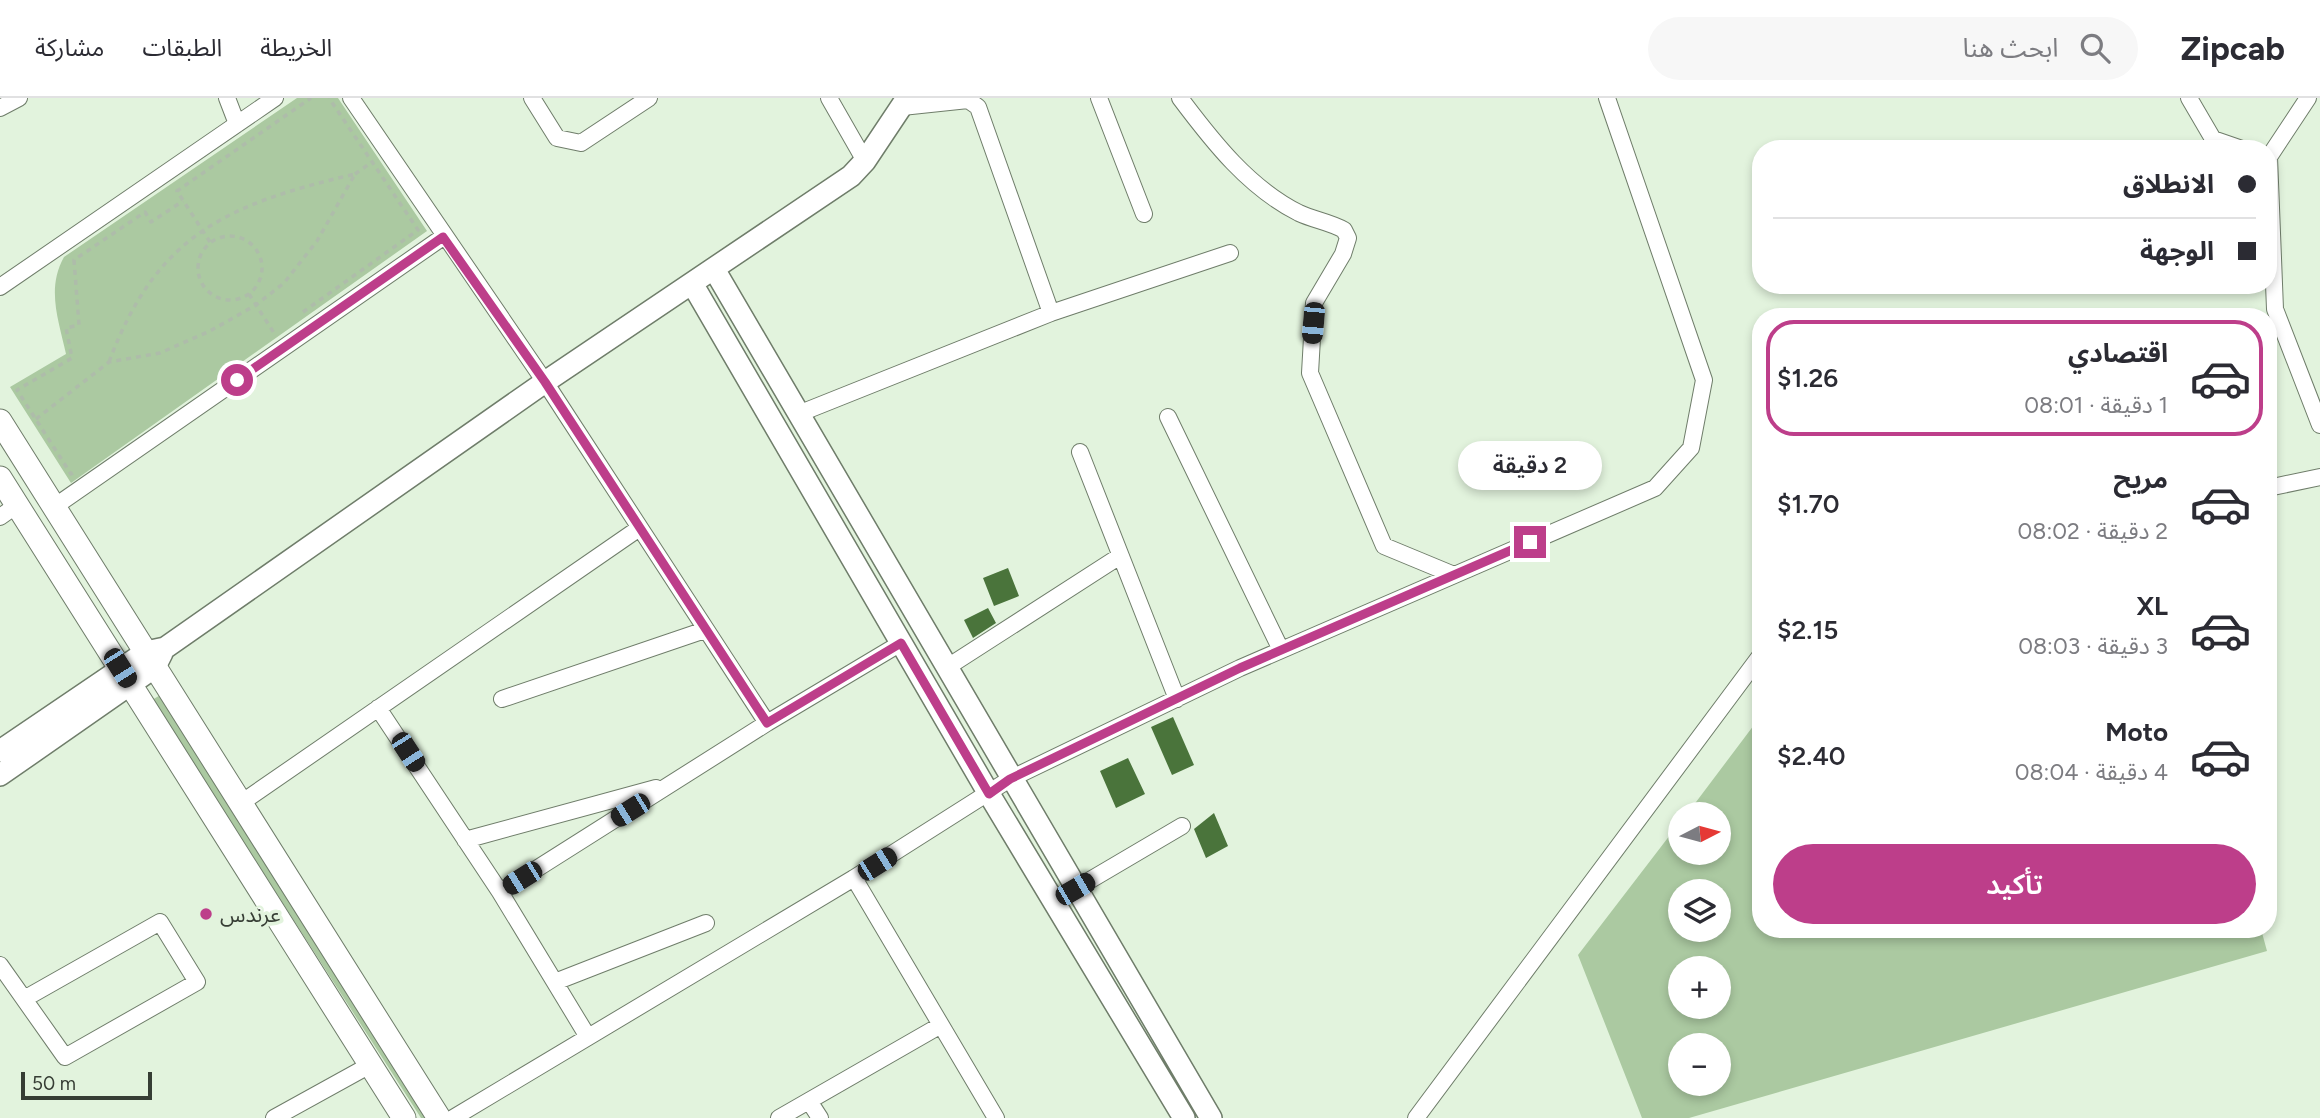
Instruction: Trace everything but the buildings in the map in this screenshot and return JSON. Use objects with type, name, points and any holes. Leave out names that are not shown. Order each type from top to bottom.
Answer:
[{"type":"main road","points":[[0,421],[54,507],[155,655],[241,803],[439,1118]]},
{"type":"main road","points":[[0,478],[8,511],[125,677],[404,1118]]},
{"type":"street","points":[[0,108],[19,98]]},
{"type":"street","points":[[227,98],[237,124]]},
{"type":"street","points":[[0,287],[275,98]]},
{"type":"street","points":[[351,98],[443,237],[545,382],[638,529],[767,723]]},
{"type":"street","points":[[532,98],[558,138],[581,143],[649,98]]},
{"type":"street","points":[[829,98],[866,161]]},
{"type":"street","points":[[1099,98],[1144,214]]},
{"type":"street","points":[[1180,98],[1210,138],[1259,188],[1299,213],[1344,230],[1348,238],[1343,254],[1314,303],[1310,373],[1384,546],[1454,575]]},
{"type":"street","points":[[453,1118],[854,878],[1010,779],[1281,650],[1655,488],[1691,448],[1704,380],[1607,98]]},
{"type":"street","points":[[2189,98],[2216,140]]},
{"type":"street","points":[[2277,145],[2308,98]]},
{"type":"street","points":[[0,775],[155,655],[545,382],[693,285],[851,176],[866,161],[904,102],[968,100],[978,107],[1051,313]]},
{"type":"street","points":[[54,507],[443,237]]},
{"type":"street","points":[[798,414],[1051,313],[1230,253]]},
{"type":"street","points":[[714,269],[1010,779],[1211,1118]]},
{"type":"street","points":[[693,285],[989,794],[1184,1118]]},
{"type":"street","points":[[2277,314],[2320,425]]},
{"type":"street","points":[[1168,417],[1281,650]]},
{"type":"street","points":[[1080,452],[1177,699]]},
{"type":"street","points":[[2277,486],[2320,477]]},
{"type":"street","points":[[241,803],[638,529]]},
{"type":"street","points":[[946,668],[1121,556]]},
{"type":"street","points":[[502,699],[705,629]]},
{"type":"street","points":[[500,892],[767,723],[901,643]]},
{"type":"street","points":[[1416,1118],[1752,667]]},
{"type":"street","points":[[0,751],[125,677]]},
{"type":"street","points":[[379,709],[500,892],[589,1037]]},
{"type":"street","points":[[466,839],[673,783]]},
{"type":"street","points":[[1075,889],[1182,826]]},
{"type":"street","points":[[854,878],[996,1118]]},
{"type":"street","points":[[0,965],[24,999],[65,1057],[197,982],[160,922],[24,999]]},
{"type":"street","points":[[555,982],[706,923]]},
{"type":"street","points":[[779,1118],[941,1025]]},
{"type":"street","points":[[274,1118],[370,1065]]},
{"type":"street","points":[[809,1101],[820,1118]]},
{"type":"path","points":[[210,242],[177,191],[311,98]]},
{"type":"path","points":[[296,317],[418,230],[329,98]]},
{"type":"path","points":[[109,362],[122,328],[141,298],[172,256],[202,229],[243,206],[278,193],[355,174],[372,162]]},
{"type":"path","points":[[36,419],[109,362],[159,353],[210,331],[256,305],[284,284],[309,251],[355,174]]},
{"type":"path","points":[[82,467],[71,474],[18,390],[72,358],[66,328],[79,325],[74,260],[145,212],[151,222],[183,201]]},
{"type":"path","points":[[229,235],[239,237],[256,249],[262,269],[260,280],[248,294],[234,300],[223,300],[204,288],[197,269],[199,259],[210,242],[229,235]]},
{"type":"path","points":[[248,294],[274,332]]},
{"type":"path","points":[[262,341],[285,325]]},
{"type":"green space","points":[[297,98],[338,98],[427,231],[71,483],[10,387],[66,354],[55,293],[64,257]]},
{"type":"green space","points":[[162,694],[430,1118],[421,1118],[152,700]]},
{"type":"green space","points":[[1752,728],[1752,938],[2263,938],[2267,951],[1689,1118],[1642,1118],[1578,955],[1668,838],[1668,865],[1731,865],[1731,802],[1696,802]]},
{"type":"place","name":"عرندس","points":[[206,914]]},
{"type":"route","points":[[237,380],[443,237],[545,382],[638,529],[767,723],[901,643],[989,794],[1010,779],[1240,668],[1530,542]]}]
